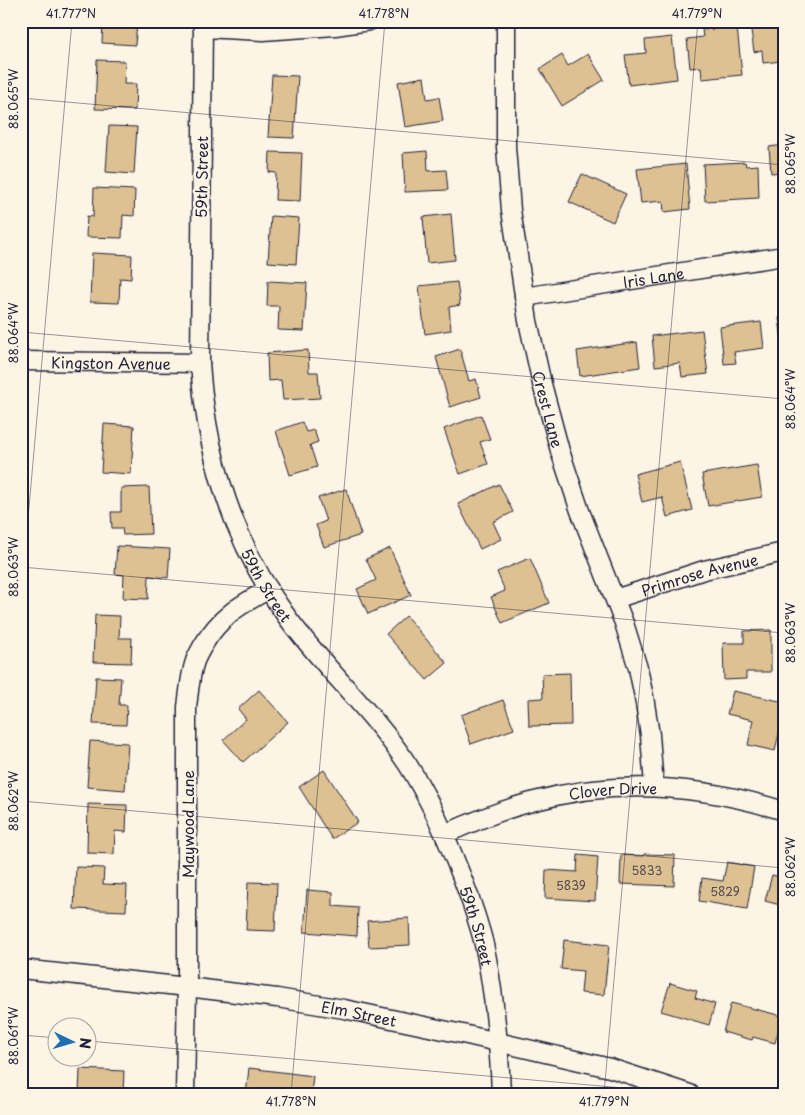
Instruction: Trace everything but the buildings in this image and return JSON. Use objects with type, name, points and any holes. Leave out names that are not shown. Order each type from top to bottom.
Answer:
[{"type":"street","points":[[203,25],[263,31],[335,26],[369,21]]},
{"type":"street","name":"Crest Lane","points":[[506,21],[506,147],[511,210],[524,297],[542,384],[560,451],[580,512],[627,633],[638,668],[650,734],[654,786]]},
{"type":"street","name":"59th Street","points":[[203,25],[200,363],[208,429],[219,477],[242,538],[269,588],[288,617],[321,659],[393,744],[425,794],[445,834],[469,893],[481,934],[490,976],[498,1042],[501,1094]]},
{"type":"street","name":"Iris Lane","points":[[524,297],[784,256]]},
{"type":"street","name":"Kingston Avenue","points":[[21,361],[200,363]]},
{"type":"street","name":"Primrose Avenue","points":[[614,599],[704,570],[784,552]]},
{"type":"street","name":"Maywood Lane","points":[[185,1094],[187,707],[190,682],[195,660],[208,636],[222,619],[241,604],[269,588]]},
{"type":"street","name":"Clover Drive","points":[[445,834],[536,800],[587,791],[630,787],[679,788],[728,795],[784,810]]},
{"type":"street","name":"Elm Street","points":[[21,970],[187,987],[277,998],[344,1009],[610,1068],[690,1094]]}]
